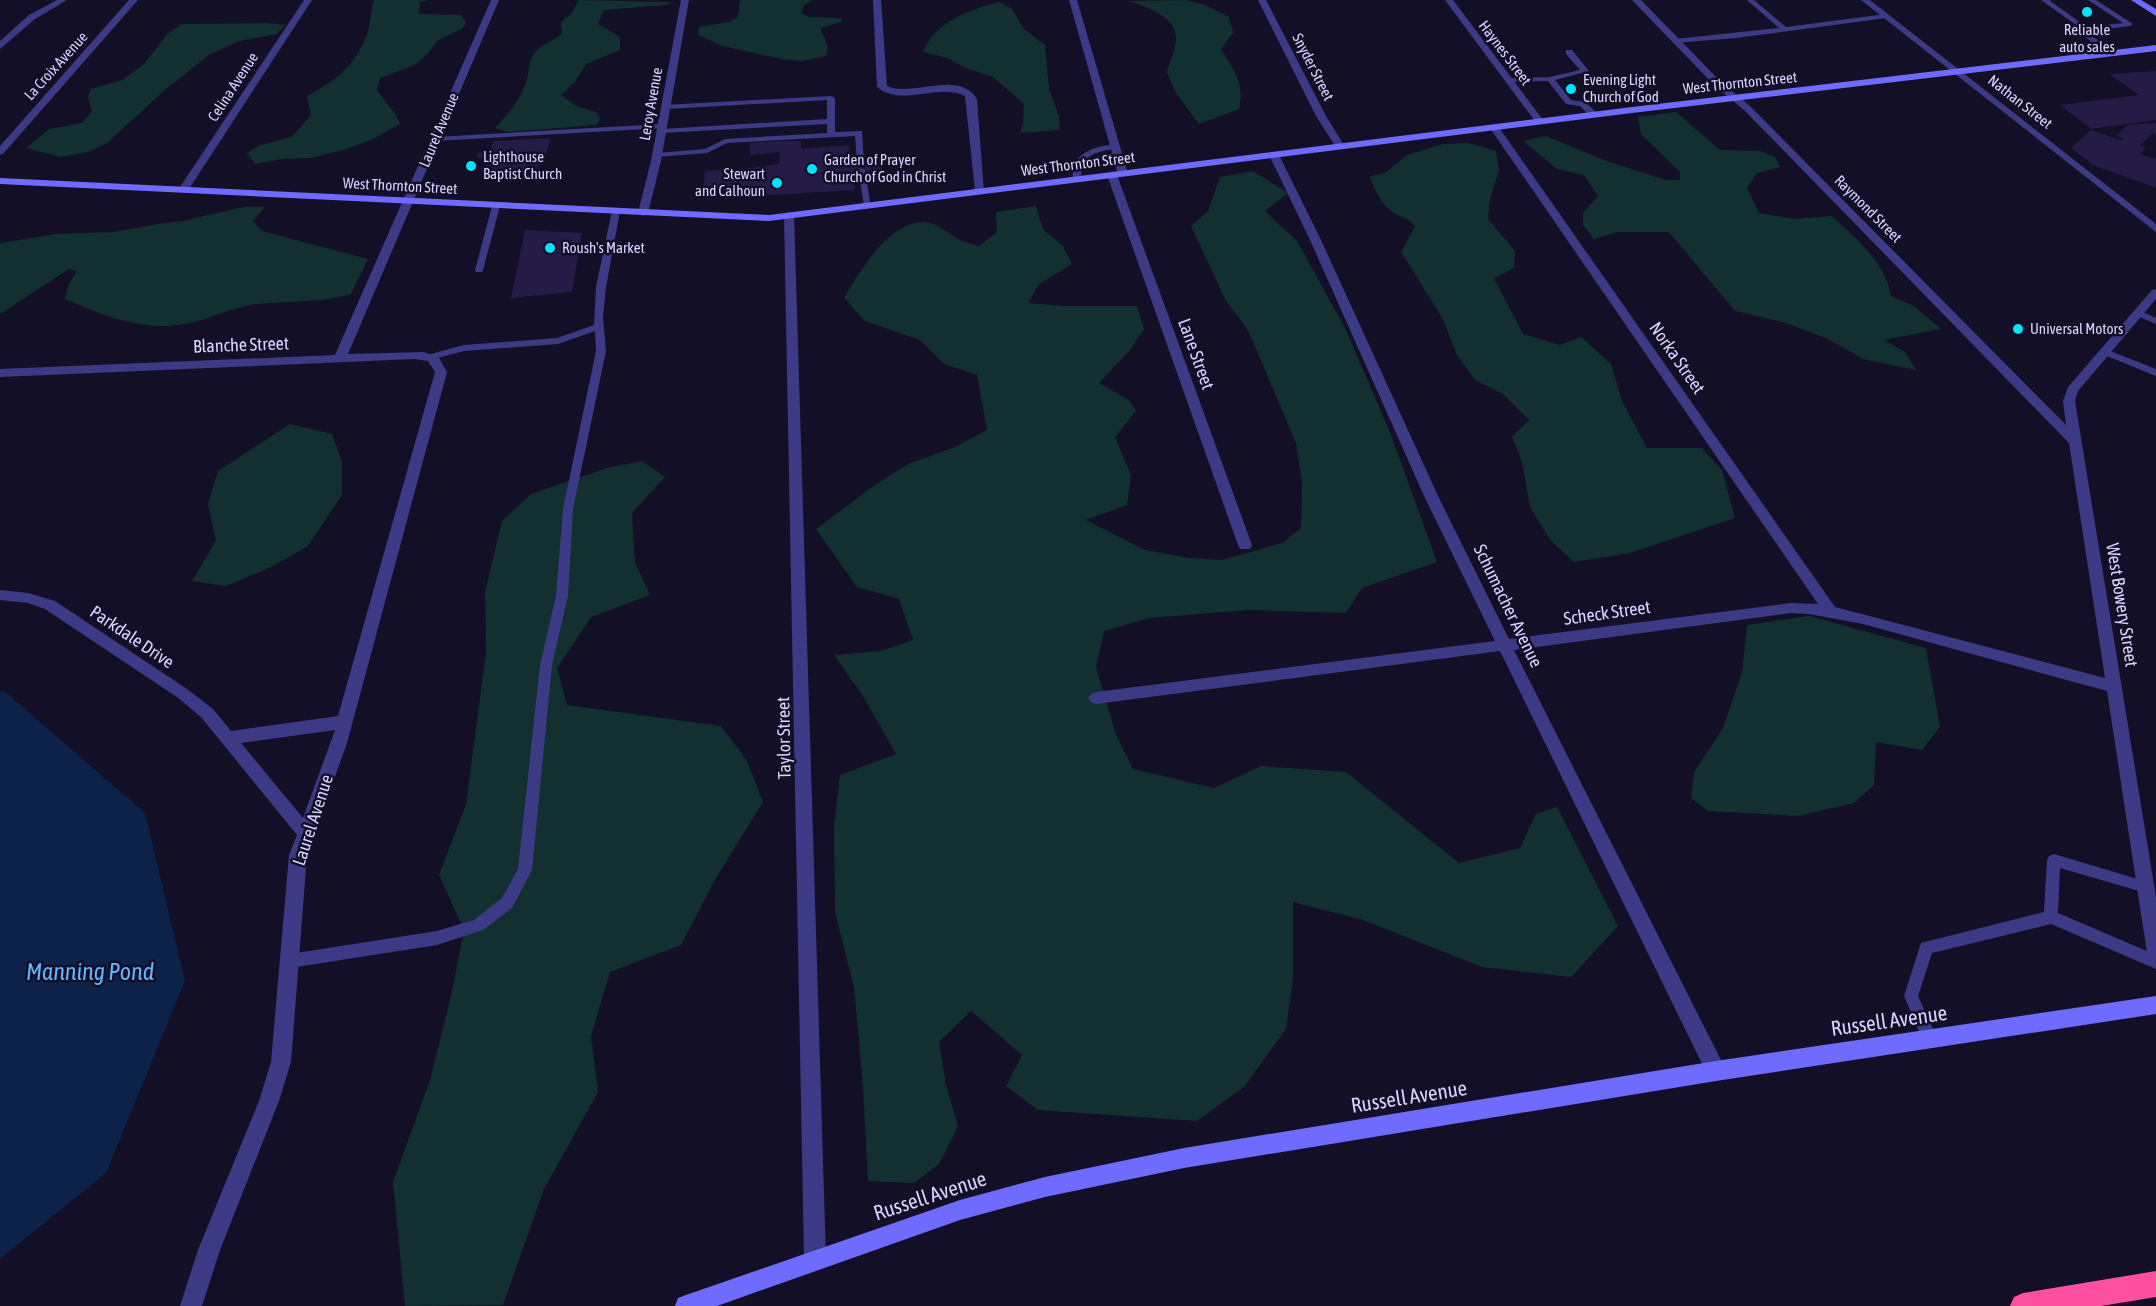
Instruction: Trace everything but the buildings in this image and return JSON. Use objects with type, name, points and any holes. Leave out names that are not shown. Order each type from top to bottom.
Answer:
[{"type":"highway","points":[[2079,1295],[2156,1274]]},
{"type":"highway","points":[[2023,1306],[2156,1284]]},
{"type":"main road","points":[[2135,0],[2156,13]]},
{"type":"main road","name":"West Thornton Street","points":[[0,181],[756,219],[2156,48]]},
{"type":"main road","name":"Russell Avenue","points":[[686,1306],[960,1210],[1045,1187],[1161,1162],[1716,1071],[2156,1005]]},
{"type":"street","points":[[0,46],[32,17],[63,0]]},
{"type":"street","name":"La Croix Avenue","points":[[0,152],[134,0]]},
{"type":"street","name":"Celina Avenue","points":[[183,190],[308,0]]},
{"type":"street","name":"Laurel Avenue","points":[[340,358],[495,0]]},
{"type":"street","name":"Leroy Avenue","points":[[643,213],[657,155],[685,0]]},
{"type":"street","points":[[877,0],[882,87],[889,91],[903,92],[957,89],[969,94],[972,99],[980,191]]},
{"type":"street","name":"Lane Street","points":[[1073,0],[1115,146],[1118,174],[1245,546]]},
{"type":"street","name":"Snyder Street","points":[[1262,0],[1321,116],[1340,147]]},
{"type":"street","name":"Haynes Street","points":[[1449,0],[1540,122]]},
{"type":"street","name":"Raymond Street","points":[[1636,0],[2077,443]]},
{"type":"street","name":"Nathan Street","points":[[1865,0],[2156,229]]},
{"type":"street","name":"Norka Street","points":[[1495,128],[1830,610]]},
{"type":"street","name":"Schumacher Avenue","points":[[1274,155],[1307,220],[1374,374],[1432,498],[1716,1071]]},
{"type":"street","name":"Taylor Street","points":[[789,215],[815,1259]]},
{"type":"street","name":"West Bowery Street","points":[[2156,292],[2072,390],[2070,410],[2156,953]]},
{"type":"street","name":"Blanche Street","points":[[0,373],[415,355],[430,357]]},
{"type":"street","name":"Laurel Avenue","points":[[191,1306],[210,1250],[269,1101],[281,1062],[295,876],[305,832],[339,743],[441,372],[439,364],[430,357]]},
{"type":"street","name":"Parkdale Drive","points":[[0,595],[28,597],[50,605],[182,693],[207,713],[305,832]]},
{"type":"street","name":"Scheck Street","points":[[1096,698],[1506,647],[1791,608],[1830,610],[1934,640],[2115,687]]},
{"type":"street","points":[[228,738],[345,722]]},
{"type":"lane","points":[[1750,0],[1784,29]]},
{"type":"lane","points":[[2048,0],[2044,0],[2086,29],[2130,24],[2091,0]]},
{"type":"lane","points":[[1675,41],[1886,16]]},
{"type":"lane","points":[[2086,29],[2087,36],[2115,53]]},
{"type":"lane","points":[[1509,80],[1550,79],[1585,71],[1569,52]]},
{"type":"lane","points":[[1550,79],[1569,102],[1582,104],[1594,115]]},
{"type":"lane","points":[[666,107],[831,98],[831,135]]},
{"type":"lane","points":[[435,139],[832,121]]},
{"type":"lane","points":[[657,155],[707,152],[725,141],[859,133],[861,166],[868,206]]},
{"type":"lane","points":[[1076,179],[1078,162],[1088,152],[1115,146]]},
{"type":"lane","points":[[479,270],[496,206]]},
{"type":"lane","points":[[290,961],[437,938],[478,925],[507,903],[525,870],[546,664],[562,596],[570,499],[601,351],[599,326],[601,287],[616,211]]},
{"type":"lane","points":[[2138,313],[2156,321]]},
{"type":"lane","points":[[430,357],[464,348],[558,341],[599,326]]},
{"type":"lane","points":[[2105,352],[2156,372]]},
{"type":"lane","points":[[2051,917],[2054,860],[2146,887]]},
{"type":"lane","points":[[1930,1040],[1911,996],[1926,948],[2051,917],[2156,962]]},
{"type":"green space","points":[[374,0],[428,0],[420,2],[419,14],[461,15],[466,22],[463,28],[437,41],[415,65],[380,78],[377,90],[400,124],[373,139],[344,150],[310,158],[282,159],[255,164],[247,153],[260,145],[292,137],[311,115],[307,96],[335,79],[355,57],[368,33]]},
{"type":"green space","points":[[579,0],[672,2],[666,5],[604,10],[598,24],[620,37],[620,50],[586,64],[575,82],[561,95],[576,106],[596,112],[600,120],[596,125],[507,132],[495,128],[520,97],[535,53],[562,33],[561,22],[571,14]]},
{"type":"green space","points":[[740,0],[812,0],[804,5],[801,13],[809,17],[842,18],[841,22],[820,28],[828,47],[826,56],[802,61],[781,59],[723,46],[698,35],[699,27],[729,22],[738,17]]},
{"type":"green space","points":[[1186,0],[1205,5],[1229,17],[1233,33],[1221,49],[1234,71],[1241,92],[1239,109],[1199,124],[1176,93],[1167,73],[1176,41],[1172,25],[1160,14],[1128,1]]},
{"type":"green space","points":[[1000,2],[1013,10],[1023,28],[1045,45],[1049,89],[1059,116],[1060,130],[1020,133],[1024,104],[993,77],[966,68],[947,58],[923,52],[935,33],[944,25],[978,8]]},
{"type":"green space","points":[[268,23],[287,25],[276,34],[239,41],[209,55],[166,89],[107,143],[88,152],[61,157],[26,148],[49,129],[82,123],[92,112],[88,97],[91,89],[122,80],[144,64],[168,33],[182,24]]},
{"type":"green space","points":[[1676,112],[1720,150],[1760,151],[1775,157],[1780,167],[1757,173],[1747,188],[1759,213],[1794,219],[1832,216],[1876,262],[1883,272],[1891,296],[1914,306],[1941,329],[1884,340],[1905,352],[1916,370],[1863,359],[1826,338],[1786,323],[1735,311],[1669,232],[1618,232],[1594,239],[1583,225],[1583,213],[1598,196],[1584,175],[1557,169],[1523,141],[1546,136],[1604,160],[1666,180],[1680,180],[1680,172],[1641,134],[1638,117]]},
{"type":"green space","points":[[1469,143],[1496,151],[1499,170],[1490,199],[1488,219],[1515,251],[1514,268],[1494,278],[1523,334],[1560,345],[1581,337],[1611,364],[1622,401],[1647,448],[1702,448],[1722,470],[1735,518],[1630,553],[1574,562],[1551,541],[1530,507],[1522,462],[1512,437],[1529,420],[1503,394],[1475,380],[1457,355],[1443,319],[1401,252],[1415,226],[1394,213],[1382,202],[1370,177],[1386,172],[1407,155],[1443,144]]},
{"type":"green space","points":[[1253,171],[1288,193],[1265,211],[1297,241],[1345,328],[1390,432],[1437,562],[1362,588],[1346,613],[1249,610],[1149,618],[1104,631],[1096,667],[1116,735],[1133,769],[1214,788],[1261,766],[1346,772],[1459,863],[1520,848],[1536,814],[1557,807],[1618,926],[1571,977],[1482,967],[1363,920],[1293,902],[1293,979],[1286,1029],[1244,1087],[1197,1121],[1038,1110],[1006,1086],[1022,1055],[971,1011],[939,1042],[946,1085],[958,1126],[939,1164],[914,1183],[868,1181],[854,987],[835,911],[834,827],[840,775],[896,754],[863,696],[834,655],[881,651],[913,640],[899,599],[857,587],[816,529],[875,485],[908,464],[955,447],[987,430],[977,375],[944,364],[920,340],[865,321],[844,298],[877,249],[899,230],[912,224],[930,223],[962,241],[979,246],[997,232],[996,212],[1036,206],[1043,229],[1063,246],[1072,264],[1039,284],[1028,303],[1065,306],[1137,306],[1144,329],[1130,350],[1099,383],[1129,400],[1136,411],[1115,437],[1131,475],[1127,505],[1086,520],[1145,550],[1189,558],[1222,560],[1282,543],[1301,528],[1302,483],[1296,443],[1248,330],[1226,301],[1191,226],[1208,211],[1220,177]]},
{"type":"green space","points":[[243,207],[265,207],[253,221],[262,231],[368,259],[351,294],[314,301],[251,305],[177,325],[144,325],[96,312],[65,299],[68,286],[77,271],[69,269],[0,314],[0,243],[56,234],[113,232],[183,221]]},
{"type":"green space","points":[[290,424],[332,434],[342,462],[342,495],[308,546],[271,567],[226,586],[192,581],[216,540],[208,504],[218,471]]},
{"type":"green space","points":[[642,461],[665,477],[632,513],[635,563],[650,595],[591,617],[557,668],[567,705],[721,726],[747,761],[763,802],[716,878],[681,945],[610,972],[591,1036],[598,1092],[544,1189],[503,1305],[405,1306],[393,1182],[430,1080],[451,996],[464,930],[439,875],[466,804],[486,653],[485,592],[502,521],[531,494],[607,468]]},
{"type":"green space","points":[[1809,616],[1926,648],[1940,727],[1922,750],[1876,742],[1874,785],[1854,803],[1798,816],[1708,811],[1691,798],[1694,772],[1723,728],[1742,672],[1747,625]]},
{"type":"water","name":"Manning Pond","points":[[0,690],[4,691],[145,813],[185,981],[106,1173],[0,1259]]},
{"type":"place","name":"Reliable auto sales","points":[[2087,12]]},
{"type":"place","name":"Evening Light Church of God","points":[[1571,89]]},
{"type":"place","name":"Lighthouse Baptist Church","points":[[471,166]]},
{"type":"place","name":"Garden of Prayer Church of God in Christ","points":[[812,169]]},
{"type":"place","name":"Stewart and Calhoun","points":[[777,183]]},
{"type":"place","name":"Roush's Market","points":[[550,248]]},
{"type":"place","name":"Universal Motors","points":[[2018,329]]}]
